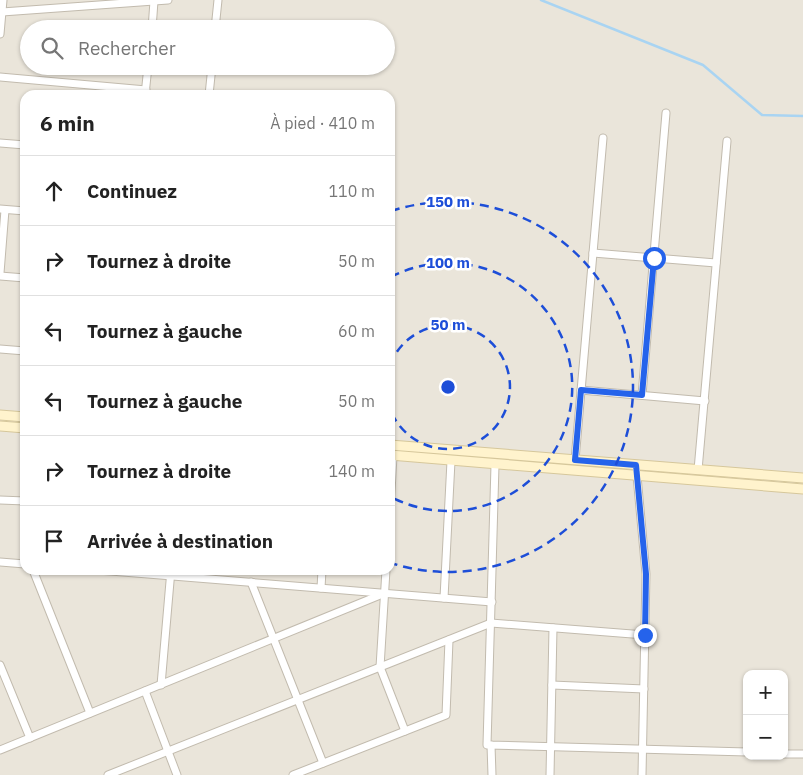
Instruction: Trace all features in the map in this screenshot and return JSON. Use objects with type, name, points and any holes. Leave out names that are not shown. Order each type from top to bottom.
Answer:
[{"type":"street","points":[[0,34],[3,0]]},
{"type":"street","points":[[54,8],[55,0]]},
{"type":"street","points":[[2,12],[168,0]]},
{"type":"street","points":[[216,20],[218,0]]},
{"type":"street","points":[[153,20],[154,1]]},
{"type":"street","points":[[146,90],[147,75]]},
{"type":"street","points":[[210,90],[211,75]]},
{"type":"street","points":[[0,77],[127,90]]},
{"type":"street","points":[[642,395],[666,113]]},
{"type":"street","points":[[575,460],[603,138]]},
{"type":"street","points":[[698,470],[727,142]]},
{"type":"street","points":[[0,143],[20,145]]},
{"type":"street","points":[[20,212],[3,210],[0,274],[20,277]]},
{"type":"street","points":[[593,253],[716,263]]},
{"type":"street","points":[[0,349],[20,350]]},
{"type":"street","points":[[581,390],[705,401]]},
{"type":"street","points":[[0,415],[20,417]]},
{"type":"street","points":[[0,426],[20,428]]},
{"type":"street","points":[[395,445],[803,478]]},
{"type":"street","points":[[395,456],[803,489]]},
{"type":"street","points":[[444,598],[451,461]]},
{"type":"street","points":[[495,465],[487,745],[743,752]]},
{"type":"street","points":[[636,465],[646,574],[642,775]]},
{"type":"street","points":[[0,500],[20,501]]},
{"type":"street","points":[[0,562],[20,564]]},
{"type":"street","points":[[35,575],[90,713]]},
{"type":"street","points":[[161,685],[171,575]]},
{"type":"street","points":[[189,575],[492,602]]},
{"type":"street","points":[[321,588],[322,575]]},
{"type":"street","points":[[386,575],[380,667],[405,731]]},
{"type":"street","points":[[251,582],[323,763]]},
{"type":"street","points":[[0,750],[385,593]]},
{"type":"street","points":[[108,775],[491,623],[645,635]]},
{"type":"street","points":[[550,775],[553,628]]},
{"type":"street","points":[[294,775],[446,715],[449,640]]},
{"type":"street","points":[[0,665],[30,738]]},
{"type":"street","points":[[552,685],[644,689]]},
{"type":"street","points":[[145,692],[177,775]]},
{"type":"street","points":[[491,745],[492,775]]},
{"type":"street","points":[[788,754],[803,754]]},
{"type":"shaded area","points":[[0,0],[803,0],[803,775],[0,775]]},
{"type":"waterway","points":[[541,0],[703,65],[762,115],[803,116]]},
{"type":"route","points":[[645,635],[646,574],[636,465],[575,460],[581,390],[642,395],[654,258]]}]
